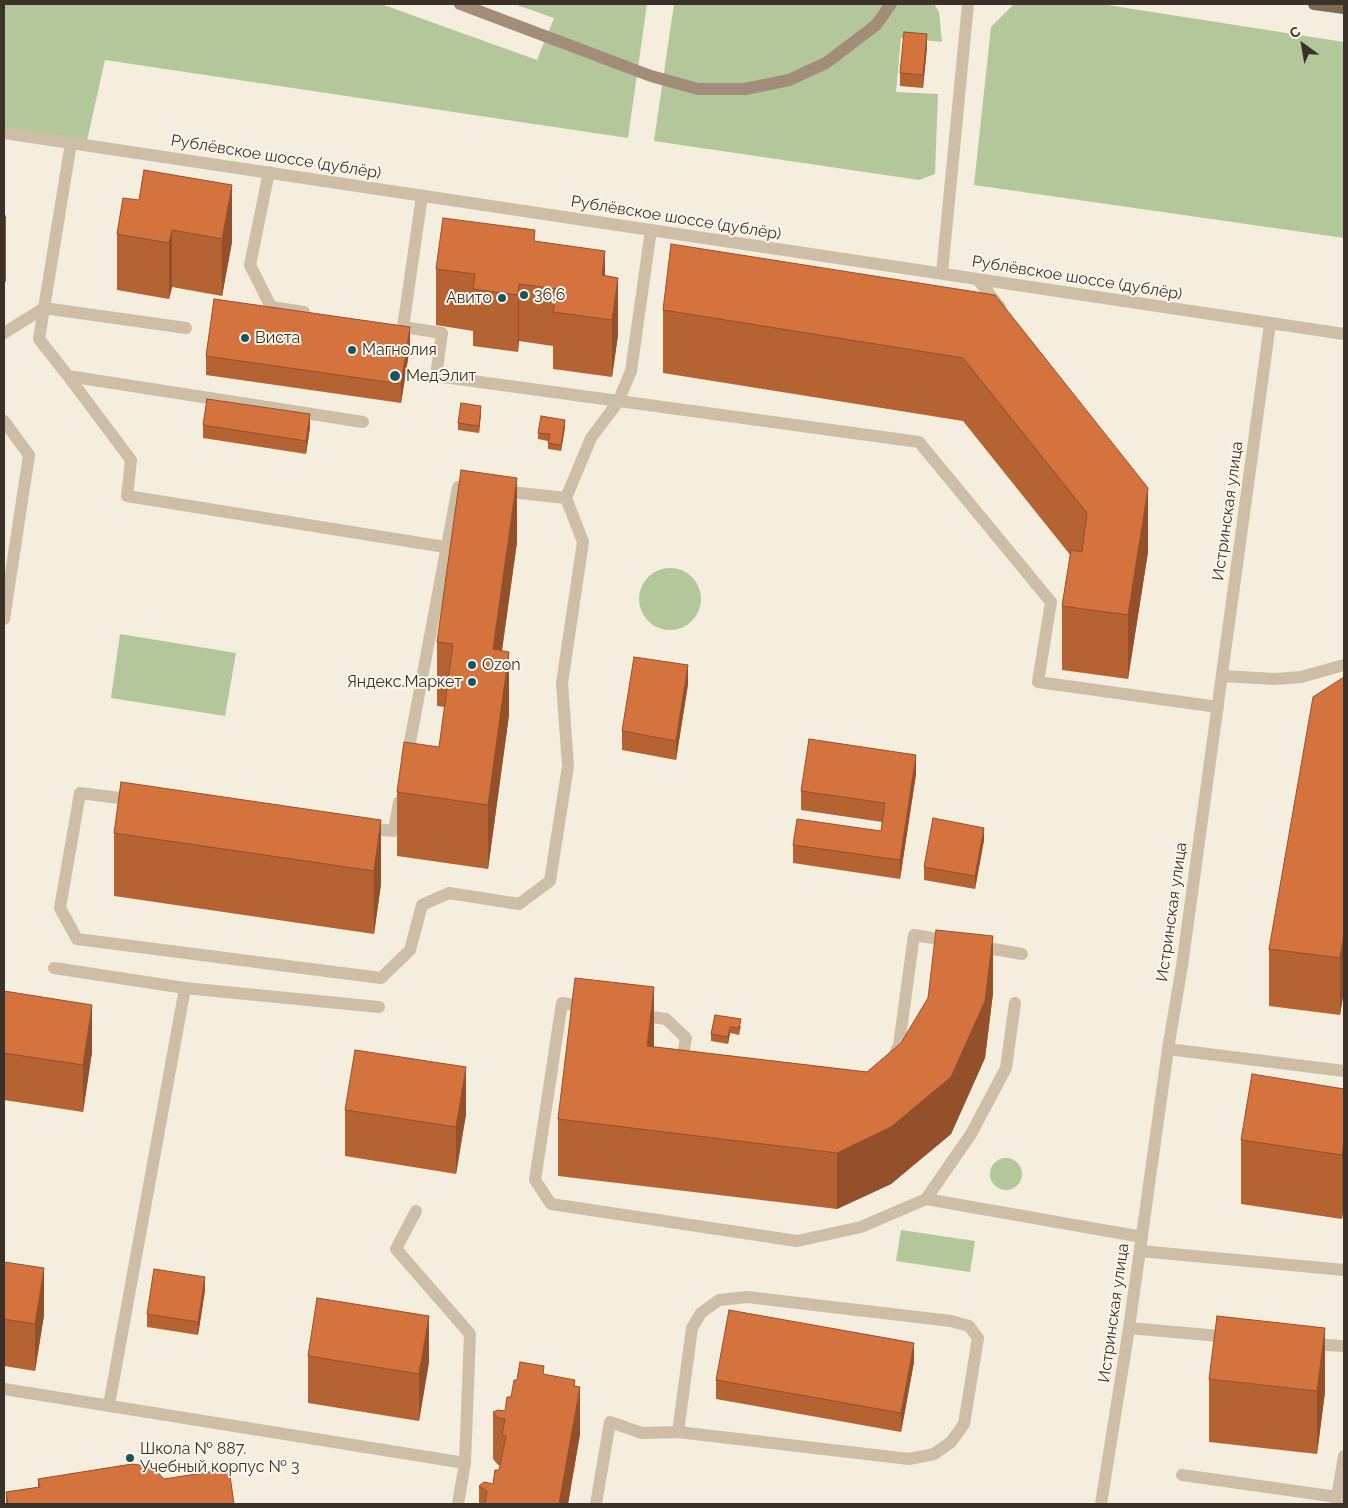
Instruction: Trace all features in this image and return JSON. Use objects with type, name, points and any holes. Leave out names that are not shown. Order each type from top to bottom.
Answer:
[{"type":"main road","points":[[460,4],[540,32],[651,76],[698,88],[745,89],[789,80],[826,63],[876,25],[892,4]]},
{"type":"main road","points":[[1314,4],[1344,8]]},
{"type":"street","points":[[942,273],[968,4]]},
{"type":"street","name":"Рублёвское шоссе (дублёр)","points":[[4,133],[1344,334]]},
{"type":"street","points":[[70,143],[39,339],[131,460],[127,496],[445,547]]},
{"type":"street","points":[[269,172],[250,264],[271,307],[318,314]]},
{"type":"street","points":[[422,196],[399,326],[442,333],[436,376],[919,442],[1051,602],[1038,682],[1218,707]]},
{"type":"street","points":[[149,802],[80,793],[60,908],[78,939],[381,978],[410,950],[422,905],[450,894],[519,904],[550,882],[568,766],[562,684],[583,542],[566,498],[591,438],[618,402],[631,371],[651,230]]},
{"type":"street","points":[[978,280],[1007,315]]},
{"type":"street","points":[[4,333],[44,308],[186,328]]},
{"type":"street","name":"Истринская улица","points":[[1101,1504],[1129,1328],[1168,1048],[1182,966],[1270,324]]},
{"type":"street","points":[[68,376],[363,422]]},
{"type":"street","points":[[4,421],[29,455],[4,619]]},
{"type":"street","points":[[404,772],[445,547],[458,487],[566,498]]},
{"type":"street","points":[[1222,676],[1275,679],[1301,677],[1344,665]]},
{"type":"street","points":[[355,826],[394,831],[401,792]]},
{"type":"street","points":[[889,1069],[899,1046],[914,935],[1022,954]]},
{"type":"street","points":[[54,968],[185,988],[379,1007]]},
{"type":"street","points":[[110,1405],[185,988]]},
{"type":"street","points":[[600,1009],[562,1003],[535,1180],[551,1204],[797,1241],[861,1227],[926,1199],[972,1134],[1006,1068],[1016,1003]]},
{"type":"street","points":[[628,1013],[666,1019],[686,1038],[680,1076]]},
{"type":"street","points":[[1168,1048],[1344,1071]]},
{"type":"street","points":[[926,1199],[1142,1237]]},
{"type":"street","points":[[416,1211],[396,1249],[470,1334],[465,1464],[458,1504]]},
{"type":"street","points":[[1140,1251],[1344,1270]]},
{"type":"street","points":[[596,1504],[610,1422],[642,1433],[678,1432],[909,1460],[934,1454],[951,1442],[964,1424],[978,1338],[968,1326],[951,1320],[747,1297],[719,1300],[701,1313],[692,1328],[678,1432]]},
{"type":"street","points":[[1129,1328],[1240,1338]]},
{"type":"street","points":[[1299,1343],[1344,1346]]},
{"type":"street","points":[[4,1389],[465,1464]]},
{"type":"street","points":[[1182,1475],[1339,1500],[1344,1456]]},
{"type":"green space","points":[[4,4],[381,4],[537,60],[554,18],[514,4],[647,4],[628,138],[105,60],[86,145],[4,131]]},
{"type":"green space","points":[[674,4],[934,4],[939,12],[942,42],[901,38],[896,92],[938,94],[935,174],[919,180],[654,141]]},
{"type":"green space","points":[[1014,4],[1101,4],[1344,42],[1344,238],[974,185],[991,27]]},
{"type":"green space","points":[[670,568],[682,570],[692,577],[699,587],[701,599],[699,611],[692,621],[682,628],[670,630],[658,628],[648,621],[641,611],[639,599],[641,587],[648,577],[658,570]]},
{"type":"green space","points":[[120,634],[236,653],[225,716],[111,698]]},
{"type":"green space","points":[[1006,1158],[1018,1162],[1022,1174],[1018,1186],[1006,1190],[994,1186],[990,1174],[994,1162]]},
{"type":"green space","points":[[901,1230],[975,1241],[970,1272],[896,1261]]},
{"type":"building","points":[[904,32],[927,34],[923,75],[900,73]]},
{"type":"building","points":[[144,170],[232,185],[222,239],[172,230],[169,243],[117,234],[123,198],[139,200]]},
{"type":"building","points":[[443,218],[535,230],[534,241],[605,251],[602,275],[618,278],[612,320],[553,312],[557,289],[519,284],[518,295],[473,289],[475,274],[436,269]]},
{"type":"building","points":[[671,244],[995,295],[1148,488],[1128,615],[1062,606],[1071,550],[1082,552],[1087,513],[963,358],[663,310]]},
{"type":"building","points":[[214,299],[410,327],[401,384],[206,356]]},
{"type":"building","points":[[207,399],[310,414],[306,441],[203,425]]},
{"type":"building","points":[[461,403],[481,406],[479,426],[458,423]]},
{"type":"building","points":[[541,416],[565,420],[561,445],[548,443],[550,434],[538,433]]},
{"type":"building","points":[[461,470],[517,478],[493,649],[509,652],[488,805],[397,792],[404,742],[439,747],[453,644],[437,642]]},
{"type":"building","points":[[634,657],[688,665],[676,741],[622,731]]},
{"type":"building","points":[[1344,677],[1344,933],[1340,958],[1269,949],[1313,697]]},
{"type":"building","points":[[809,739],[916,755],[900,860],[793,845],[797,819],[881,831],[885,803],[801,791]]},
{"type":"building","points":[[121,782],[381,820],[374,871],[114,833]]},
{"type":"building","points":[[933,818],[984,828],[975,876],[924,867]]},
{"type":"building","points":[[936,930],[993,936],[985,1001],[951,1077],[891,1127],[837,1153],[558,1119],[575,978],[654,987],[647,1046],[867,1072],[901,1043],[928,998]]},
{"type":"building","points":[[4,991],[92,1005],[83,1065],[4,1053]]},
{"type":"building","points":[[715,1015],[741,1019],[739,1028],[730,1027],[728,1037],[711,1034]]},
{"type":"building","points":[[355,1050],[466,1067],[456,1127],[345,1110]]},
{"type":"building","points":[[1252,1074],[1344,1089],[1344,1140],[1342,1155],[1241,1140]]},
{"type":"building","points":[[4,1262],[44,1268],[35,1324],[4,1319]]},
{"type":"building","points":[[154,1269],[205,1277],[198,1322],[147,1314]]},
{"type":"building","points":[[317,1298],[429,1316],[419,1374],[308,1356]]},
{"type":"building","points":[[729,1310],[914,1343],[901,1413],[716,1380]]},
{"type":"building","points":[[1217,1316],[1325,1328],[1317,1391],[1209,1379]]},
{"type":"building","points":[[520,1362],[544,1366],[543,1374],[575,1380],[574,1386],[580,1387],[559,1504],[485,1504],[487,1491],[479,1486],[484,1482],[493,1484],[495,1470],[499,1470],[506,1436],[502,1435],[505,1419],[498,1418],[493,1412],[498,1410],[505,1411],[507,1397],[511,1397],[514,1380],[517,1380]]},
{"type":"building","points":[[132,1464],[153,1467],[164,1479],[229,1469],[234,1504],[8,1504],[6,1492],[40,1487],[38,1479]]},
{"type":"place","name":"36,6","points":[[524,295]]},
{"type":"place","name":"Авито","points":[[502,298]]},
{"type":"place","name":"Виста","points":[[245,338]]},
{"type":"place","name":"Магнолия","points":[[352,350]]},
{"type":"place","name":"МедЭлит","points":[[395,376]]},
{"type":"place","name":"Ozon","points":[[472,665]]},
{"type":"place","name":"Яндекс.Маркет","points":[[472,682]]},
{"type":"place","name":"Школа № 887. Учебный корпус № 3","points":[[130,1458]]}]
